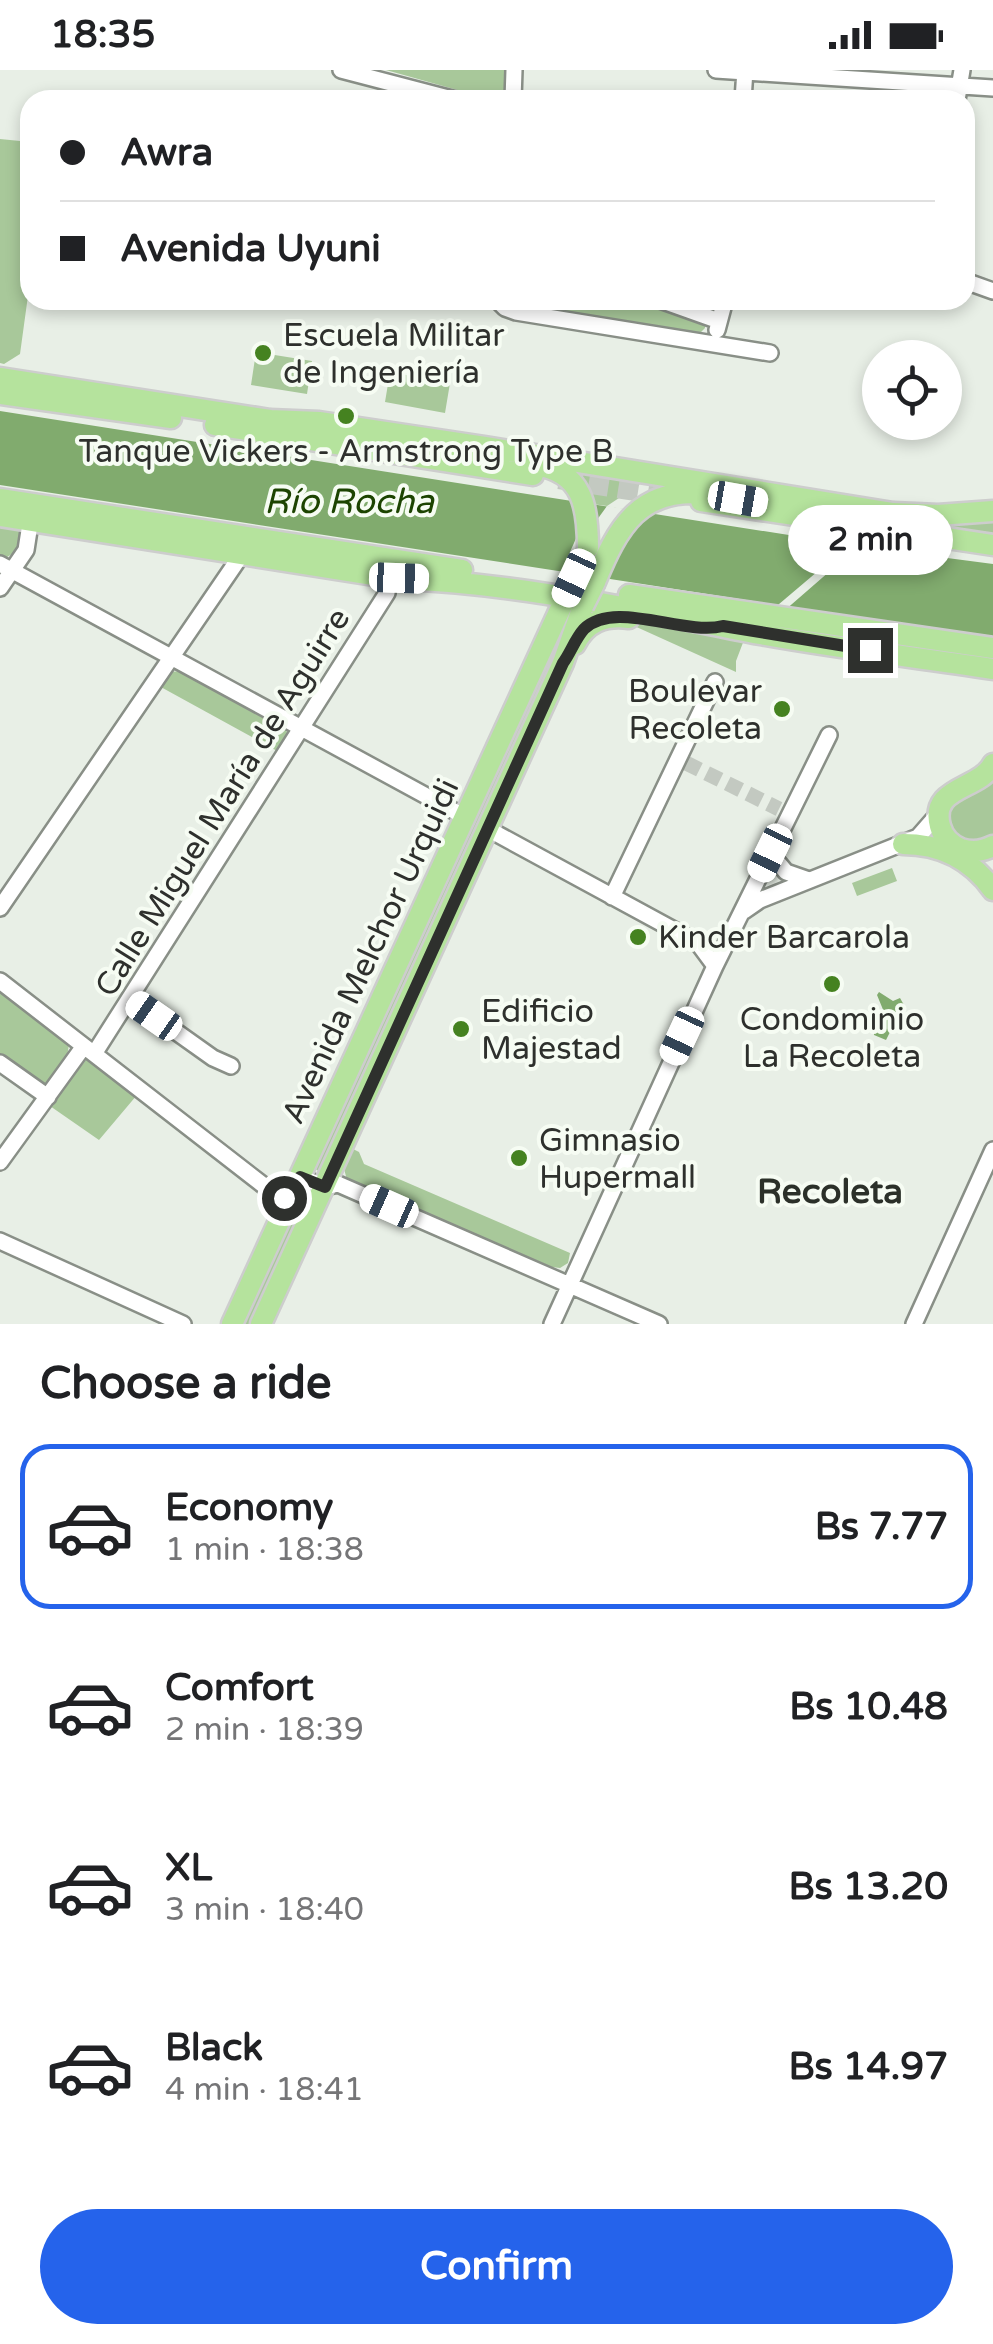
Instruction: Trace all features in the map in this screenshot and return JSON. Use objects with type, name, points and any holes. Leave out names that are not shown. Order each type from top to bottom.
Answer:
[{"type":"main road","points":[[0,378],[270,420],[319,422],[892,513],[993,511]]},
{"type":"main road","points":[[0,394],[533,475]]},
{"type":"main road","points":[[272,434],[311,431],[549,467],[566,477],[585,503],[588,548],[567,610]]},
{"type":"main road","points":[[588,548],[654,488],[680,478]]},
{"type":"main road","points":[[567,610],[629,510],[671,495],[704,493],[839,516],[873,527]]},
{"type":"main road","points":[[0,498],[32,512],[242,554],[536,601],[545,607],[567,610]]},
{"type":"main road","points":[[961,514],[993,500]]},
{"type":"main road","points":[[701,501],[993,546]]},
{"type":"main road","points":[[0,516],[32,512],[825,635],[993,669]]},
{"type":"main road","points":[[394,578],[447,580],[723,626],[871,638],[993,657]]},
{"type":"main road","name":"Avenida Melchor Urquidi","points":[[261,1324],[488,829],[562,656],[567,610]]},
{"type":"main road","name":"Avenida Melchor Urquidi","points":[[232,1324],[465,817],[567,610]]},
{"type":"main road","points":[[562,656],[586,628],[610,616],[705,630],[723,626]]},
{"type":"main road","points":[[825,635],[872,629],[993,648]]},
{"type":"main road","points":[[825,635],[868,657],[993,678]]},
{"type":"main road","points":[[991,768],[978,781],[948,795],[938,813],[942,832],[955,846],[974,852],[993,846]]},
{"type":"main road","points":[[903,844],[933,847],[958,856],[978,871],[993,890]]},
{"type":"main road","points":[[993,855],[993,890]]},
{"type":"street","points":[[341,70],[418,90]]},
{"type":"street","points":[[716,70],[993,88]]},
{"type":"street","points":[[510,310],[770,353]]},
{"type":"street","points":[[688,310],[719,321]]},
{"type":"street","points":[[713,343],[723,310]]},
{"type":"street","points":[[0,588],[6,568],[26,550],[32,512]]},
{"type":"street","points":[[0,908],[242,554]]},
{"type":"street","points":[[6,568],[465,817]]},
{"type":"street","name":"Calle Miguel María de Aguirre","points":[[0,1162],[48,1097],[130,999],[394,578]]},
{"type":"street","points":[[612,897],[682,762],[714,682]]},
{"type":"street","points":[[552,1324],[770,853],[785,812],[829,735]]},
{"type":"street","points":[[740,914],[760,900],[918,837],[938,813]]},
{"type":"street","points":[[488,829],[698,943],[715,966]]},
{"type":"street","points":[[770,853],[786,872],[809,880]]},
{"type":"street","points":[[0,980],[272,1192],[289,1201]]},
{"type":"street","points":[[130,999],[213,1058],[231,1066]]},
{"type":"street","points":[[0,1064],[48,1097]]},
{"type":"street","points":[[914,1324],[993,1150]]},
{"type":"street","points":[[300,1177],[325,1187],[338,1184],[659,1324]]},
{"type":"street","points":[[0,1241],[184,1324]]},
{"type":"shaded area","points":[[386,70],[506,70],[505,90],[457,90]]},
{"type":"shaded area","points":[[0,139],[20,141],[20,310],[26,310],[20,354],[0,363]]},
{"type":"shaded area","points":[[520,310],[678,310],[705,323],[699,334],[552,327]]},
{"type":"shaded area","points":[[256,352],[312,361],[307,394],[251,385]]},
{"type":"shaded area","points":[[390,372],[450,383],[445,413],[385,402]]},
{"type":"shaded area","points":[[565,470],[646,480],[607,506],[592,504]]},
{"type":"shaded area","points":[[993,516],[993,537],[873,518]]},
{"type":"shaded area","points":[[0,523],[15,528],[21,538],[20,549],[4,559],[0,558]]},
{"type":"shaded area","points":[[621,620],[744,640],[736,672]]},
{"type":"shaded area","points":[[550,644],[560,649],[323,1173],[313,1168]]},
{"type":"shaded area","points":[[181,671],[286,728],[288,738],[279,752],[159,686],[170,672]]},
{"type":"shaded area","points":[[993,778],[993,837],[966,844],[950,828],[952,808],[961,796]]},
{"type":"shaded area","points":[[892,868],[897,881],[857,896],[852,883]]},
{"type":"shaded area","points":[[0,988],[69,1044],[67,1057],[43,1090],[0,1059]]},
{"type":"shaded area","points":[[86,1060],[137,1095],[99,1140],[50,1106]]},
{"type":"shaded area","points":[[351,1148],[359,1152],[364,1164],[570,1253],[568,1263],[552,1267],[347,1180],[343,1165]]},
{"type":"shaded area","points":[[303,1194],[309,1196],[254,1324],[241,1324]]},
{"type":"water","name":"Río Rocha","points":[[0,411],[993,564],[993,638],[0,485]]},
{"type":"water","points":[[879,992],[893,1001],[900,998],[904,1005],[900,1014],[890,1012],[888,1023],[895,1023],[896,1028],[886,1040],[874,1035],[873,1021],[884,1012]]},
{"type":"pier","points":[[607,506],[646,512],[632,524],[603,578],[561,572],[578,534],[594,524]]},
{"type":"pier","points":[[845,539],[855,540],[830,571],[784,611],[772,610],[824,566]]},
{"type":"tunnel","points":[[559,479],[674,497]]},
{"type":"tunnel","points":[[686,763],[779,809]]},
{"type":"place","name":"Escuela Militar de Ingeniería","points":[[263,353]]},
{"type":"place","name":"Tanque Vickers - Armstrong Type B","points":[[346,416]]},
{"type":"place","name":"Boulevar Recoleta","points":[[782,709]]},
{"type":"place","name":"Kinder Barcarola","points":[[638,937]]},
{"type":"place","name":"Condominio La Recoleta","points":[[832,984]]},
{"type":"place","name":"Edificio Majestad","points":[[461,1029]]},
{"type":"place","name":"Gimnasio Hupermall","points":[[519,1158]]},
{"type":"district","name":"Recoleta","points":[[830,1191]]},
{"type":"route","points":[[284,1198],[289,1201],[300,1177],[325,1187],[563,663],[586,628],[610,616],[705,630],[723,626],[870,650]]}]
